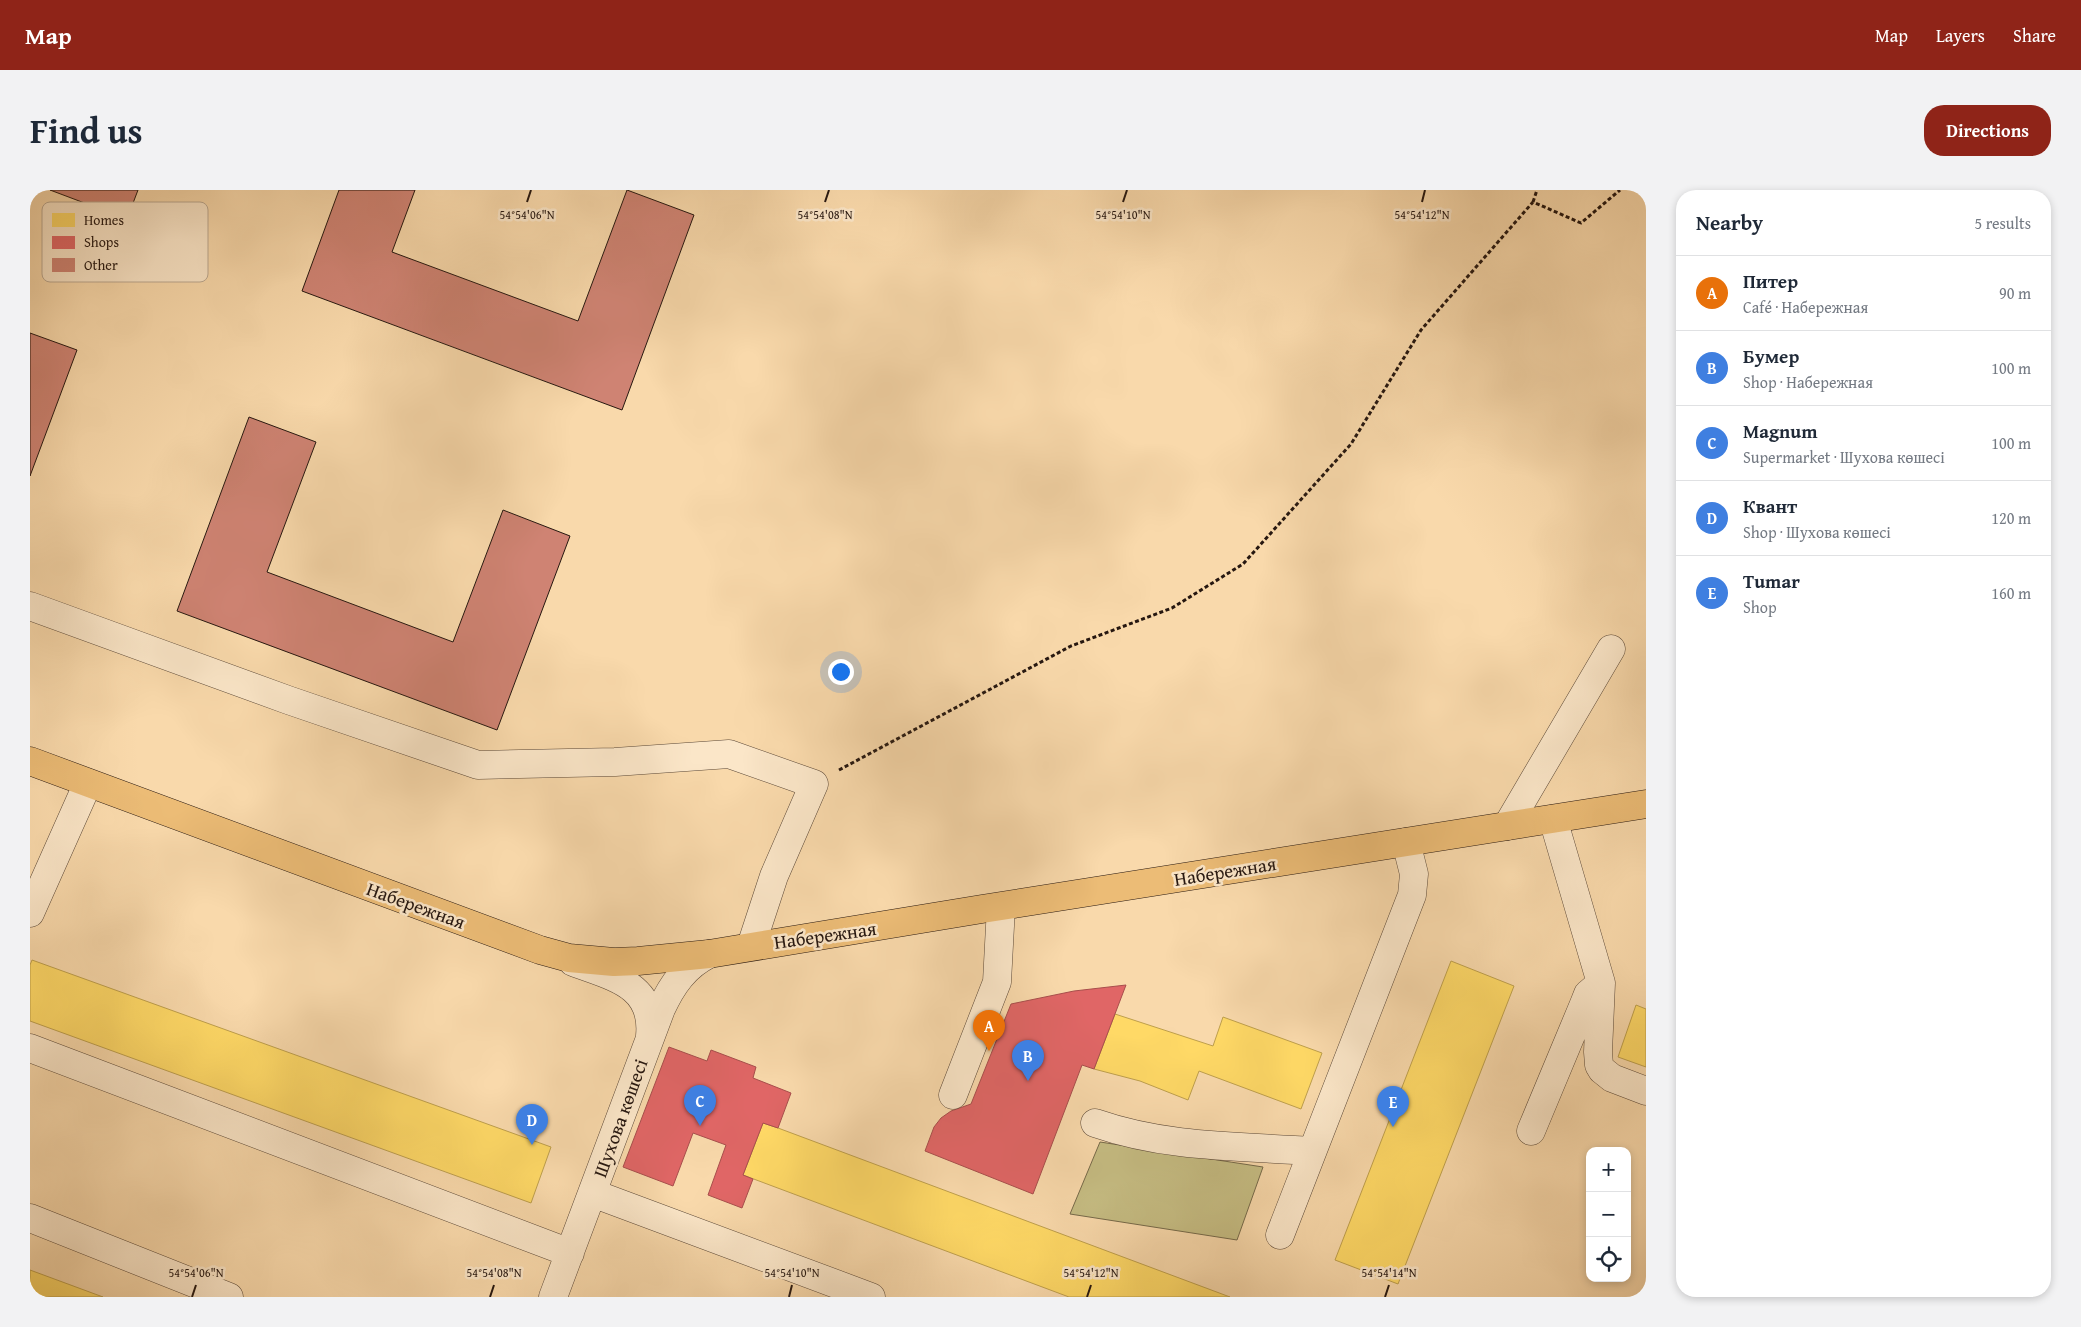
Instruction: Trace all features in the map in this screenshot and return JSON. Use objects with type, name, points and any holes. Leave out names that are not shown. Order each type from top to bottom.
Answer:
[{"type":"main road","name":"Набережная","points":[[30,761],[540,950],[569,958],[614,962],[709,954],[1646,804]]},
{"type":"street","points":[[30,606],[288,700],[478,764],[615,762],[730,754],[814,784],[774,876],[751,946]]},
{"type":"street","points":[[1506,826],[1610,649]]},
{"type":"street","points":[[30,912],[88,783]]},
{"type":"street","points":[[1553,819],[1601,983],[1599,1065],[1606,1075],[1634,1087],[1646,1109]]},
{"type":"street","points":[[1280,1235],[1412,894],[1414,874],[1406,842]]},
{"type":"street","points":[[953,1095],[997,982],[1001,907]]},
{"type":"street","points":[[540,950],[611,977],[638,992],[650,1011],[650,1040]]},
{"type":"street","name":"Шухова көшесі","points":[[554,1297],[661,1009],[673,985],[695,962],[709,954]]},
{"type":"street","points":[[1531,1131],[1588,994],[1601,983]]},
{"type":"street","points":[[30,1048],[570,1253]]},
{"type":"street","points":[[1095,1124],[1125,1134],[1166,1142],[1312,1151]]},
{"type":"street","points":[[592,1193],[871,1297]]},
{"type":"street","points":[[30,1218],[229,1297]]},
{"type":"path","points":[[814,784],[1071,646],[1172,608],[1242,564],[1351,444],[1422,330],[1533,202],[1538,190]]},
{"type":"path","points":[[1533,202],[1581,223],[1620,190]]},
{"type":"shaded area","points":[[1100,1142],[1263,1167],[1237,1240],[1070,1214]]},
{"type":"building: Homes","points":[[32,960],[551,1147],[531,1203],[30,1021],[30,965]]},
{"type":"building: Homes","points":[[1451,961],[1514,986],[1398,1284],[1335,1260]]},
{"type":"building: Homes","points":[[1636,1005],[1646,1009],[1646,1067],[1618,1057]]},
{"type":"building: Homes","points":[[1115,1014],[1213,1046],[1223,1017],[1322,1053],[1301,1109],[1199,1071],[1188,1100],[1140,1081],[1094,1069]]},
{"type":"building: Homes","points":[[763,1123],[1230,1297],[1069,1297],[743,1175]]},
{"type":"building: Homes","points":[[30,1270],[103,1297],[30,1297]]},
{"type":"building: Shops","points":[[1126,985],[1094,1069],[1082,1065],[1033,1194],[925,1151],[934,1127],[941,1118],[951,1111],[971,1104],[1011,1004],[1074,991]]},
{"type":"building: Shops","points":[[669,1047],[707,1061],[711,1050],[756,1067],[753,1078],[791,1093],[778,1128],[763,1123],[743,1175],[753,1179],[742,1208],[708,1195],[726,1145],[693,1133],[673,1186],[623,1167]]},
{"type":"building: Other","points":[[50,190],[138,190],[133,202],[82,202]]},
{"type":"building: Other","points":[[339,190],[415,190],[392,252],[578,321],[627,190],[694,215],[622,410],[302,291]]},
{"type":"building: Other","points":[[30,333],[77,350],[30,476]]},
{"type":"building: Other","points":[[249,417],[316,442],[267,572],[453,642],[503,510],[570,536],[497,730],[177,611]]},
{"type":"place","name":"Питер","points":[[989,1051]]},
{"type":"place","name":"Бумер","points":[[1028,1081]]},
{"type":"place","name":"Magnum","points":[[700,1126]]},
{"type":"place","name":"Tumar","points":[[1393,1127]]},
{"type":"place","name":"Квант","points":[[532,1145]]}]
